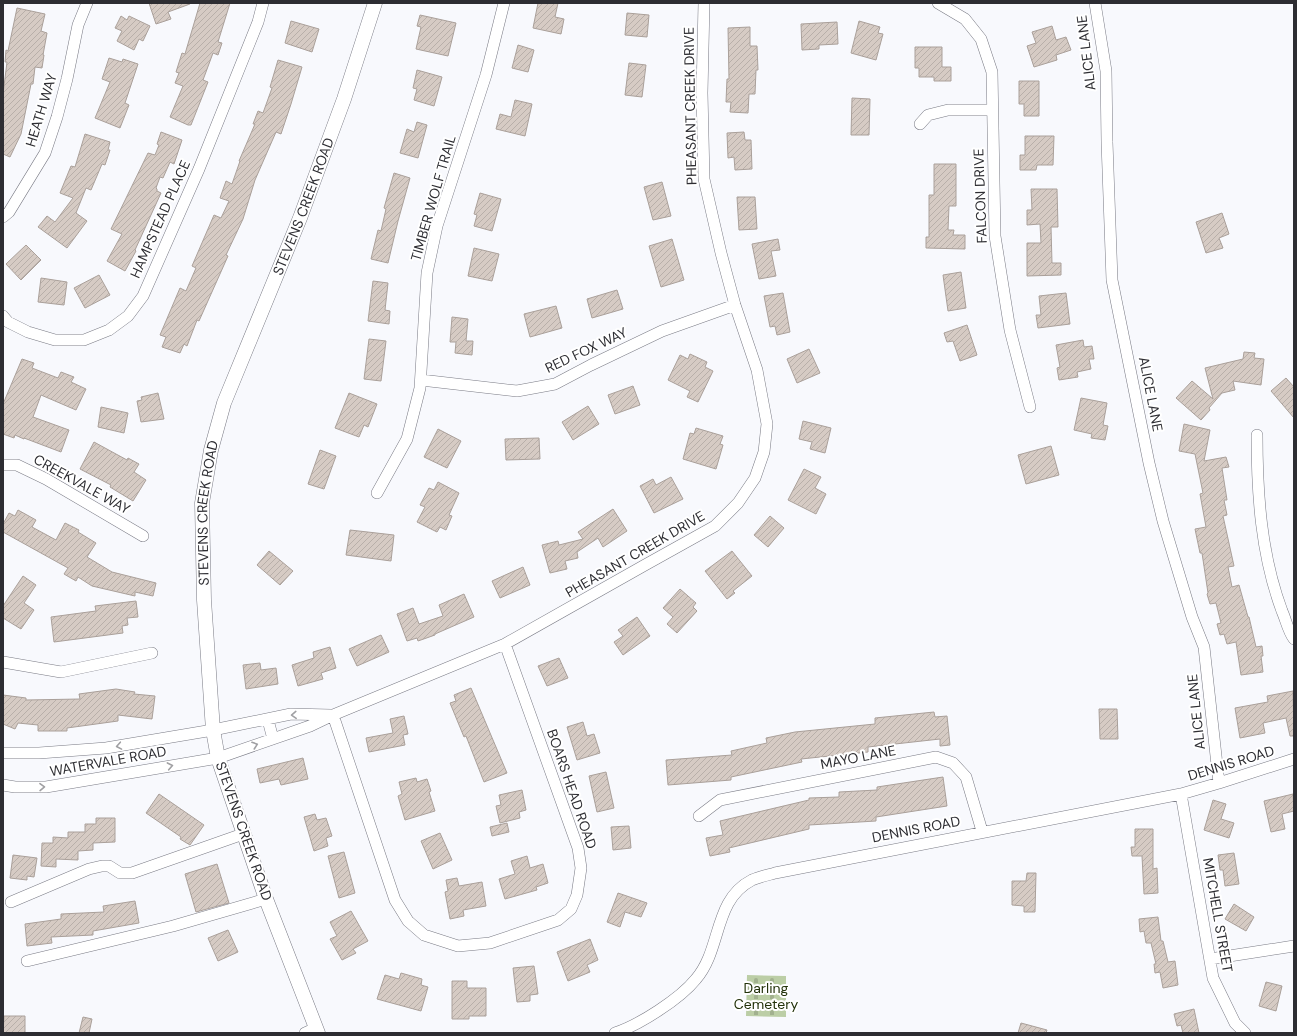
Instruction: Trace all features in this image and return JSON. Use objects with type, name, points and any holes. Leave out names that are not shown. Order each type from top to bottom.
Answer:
[{"type":"street","name":"HEATH WAY","points":[[3,217],[8,212],[45,153],[57,117],[67,79],[78,25],[87,3]]},
{"type":"street","name":"HAMPSTEAD PLACE","points":[[3,316],[8,322],[28,332],[55,340],[84,340],[109,330],[128,316],[142,296],[199,169],[258,22],[263,3]]},
{"type":"street","name":"STEVENS CREEK ROAD","points":[[313,1031],[243,834],[218,758],[213,730],[204,600],[202,503],[211,450],[224,403],[300,218],[344,100],[375,3]]},
{"type":"street","name":"TIMBER WOLF TRAIL","points":[[377,493],[407,439],[420,388],[427,273],[437,226],[454,179],[486,75],[504,3]]},
{"type":"street","name":"PHEASANT CREEK DRIVE","points":[[218,758],[310,726],[333,715],[505,644],[715,526],[738,503],[755,478],[764,452],[767,424],[756,370],[735,304],[721,253],[704,179],[702,93],[704,3]]},
{"type":"street","name":"FALCON DRIVE","points":[[938,3],[965,19],[981,39],[992,72],[995,236],[1010,330],[1030,407]]},
{"type":"street","name":"ALICE LANE","points":[[1095,3],[1106,71],[1112,280],[1149,463],[1163,521],[1192,617],[1204,647],[1219,783]]},
{"type":"street","points":[[920,124],[928,115],[948,110],[992,110]]},
{"type":"street","name":"RED FOX WAY","points":[[420,380],[517,391],[556,384],[591,364],[662,331],[735,304]]},
{"type":"street","points":[[1257,435],[1257,470],[1261,519],[1274,588],[1294,639]]},
{"type":"street","name":"CREEKVALE WAY","points":[[3,465],[17,465],[46,479],[143,536]]},
{"type":"street","name":"BOARS HEAD ROAD","points":[[333,715],[395,900],[408,921],[424,935],[458,946],[490,943],[558,920],[571,908],[577,895],[581,868],[578,848],[505,644]]},
{"type":"street","points":[[3,662],[61,672],[152,653]]},
{"type":"street","name":"PHEASANT CREEK DRIVE","points":[[213,730],[268,720],[291,714],[333,715]]},
{"type":"street","points":[[268,720],[273,739]]},
{"type":"street","name":"WATERVALE ROAD","points":[[3,753],[39,753],[106,748],[213,730]]},
{"type":"street","name":"MAYO LANE","points":[[699,816],[720,800],[936,757],[953,763],[966,777],[982,831]]},
{"type":"street","name":"WATERVALE ROAD","points":[[3,785],[14,787],[46,787],[218,758]]},
{"type":"street","name":"DENNIS ROAD","points":[[620,1032],[650,1016],[697,979],[709,958],[725,908],[736,891],[752,880],[775,873],[982,831],[1180,794],[1294,759]]},
{"type":"street","name":"MITCHELL STREET","points":[[1180,794],[1213,978],[1235,1023],[1245,1033]]},
{"type":"street","points":[[11,902],[89,869],[109,866],[120,873],[132,873],[243,834]]},
{"type":"street","points":[[27,961],[173,926],[266,898]]},
{"type":"street","points":[[1210,959],[1294,946]]},
{"type":"green space","name":"Darling Cemetery","points":[[747,975],[786,976],[786,1017],[746,1016]]},
{"type":"building","points":[[149,3],[190,4],[168,12],[171,19],[156,24]]},
{"type":"building","points":[[200,3],[230,3],[218,42],[222,43],[218,55],[213,53],[203,80],[208,82],[191,125],[188,125],[170,117],[183,86],[175,83],[179,73],[176,72],[182,53],[185,54]]},
{"type":"building","points":[[538,3],[558,3],[555,17],[564,19],[561,34],[533,28]]},
{"type":"building","points":[[17,8],[45,14],[41,31],[47,33],[42,68],[35,67],[33,84],[31,84],[21,134],[10,157],[3,154],[3,94],[7,62],[5,62],[6,50],[8,51]]},
{"type":"building","points":[[627,13],[649,15],[647,37],[625,35]]},
{"type":"building","points":[[420,15],[456,23],[448,56],[416,49],[421,27],[417,26]]},
{"type":"building","points":[[121,16],[127,20],[129,16],[150,26],[143,41],[139,39],[134,50],[117,41],[122,31],[115,28]]},
{"type":"building","points":[[291,21],[319,29],[312,52],[285,43]]},
{"type":"building","points":[[859,21],[880,27],[878,33],[883,34],[876,60],[851,53]]},
{"type":"building","points":[[837,22],[838,44],[819,45],[819,49],[802,50],[801,24]]},
{"type":"building","points":[[1052,26],[1056,40],[1066,37],[1071,50],[1056,55],[1057,60],[1034,67],[1027,46],[1036,43],[1032,32]]},
{"type":"building","points":[[750,27],[750,46],[757,46],[758,70],[756,70],[755,94],[749,94],[748,113],[730,112],[731,102],[726,102],[727,79],[729,79],[728,28]]},
{"type":"building","points":[[518,45],[534,50],[528,72],[512,68]]},
{"type":"building","points":[[915,47],[942,47],[942,67],[951,67],[951,81],[934,81],[934,77],[919,77],[919,68],[915,68]]},
{"type":"building","points":[[109,58],[122,62],[123,59],[138,64],[125,103],[129,105],[120,128],[95,118],[110,82],[102,79]]},
{"type":"building","points":[[278,60],[302,67],[281,134],[276,132],[255,180],[243,219],[226,255],[228,256],[199,321],[197,320],[187,346],[184,344],[180,353],[162,347],[166,337],[160,335],[180,288],[186,291],[196,268],[192,266],[214,215],[221,218],[229,201],[220,198],[226,181],[232,184],[239,161],[255,124],[253,124],[258,111],[263,113],[272,88],[270,87]]},
{"type":"building","points":[[629,63],[646,65],[642,97],[625,95]]},
{"type":"building","points":[[417,70],[442,77],[434,106],[414,100],[417,89],[413,88]]},
{"type":"building","points":[[1019,81],[1039,81],[1039,116],[1024,116],[1024,104],[1019,104]]},
{"type":"building","points":[[852,98],[870,99],[869,135],[851,135]]},
{"type":"building","points":[[515,100],[532,104],[525,136],[496,129],[500,114],[511,117]]},
{"type":"building","points":[[417,122],[427,125],[418,158],[400,153],[407,129],[414,132]]},
{"type":"building","points":[[161,132],[182,140],[174,164],[170,162],[163,178],[160,177],[156,188],[157,191],[161,193],[135,250],[136,251],[125,271],[107,261],[122,234],[111,229],[148,153],[155,155],[159,145],[157,144]]},
{"type":"building","points":[[744,132],[745,140],[751,140],[752,169],[735,170],[734,157],[728,158],[727,133]]},
{"type":"building","points":[[85,134],[110,142],[108,150],[110,150],[105,165],[102,164],[91,190],[86,188],[76,213],[87,221],[67,248],[38,227],[47,216],[55,222],[73,198],[60,193],[71,166],[75,167]]},
{"type":"building","points":[[1025,136],[1054,136],[1053,165],[1037,165],[1036,170],[1020,170],[1020,155],[1025,155]]},
{"type":"building","points":[[934,164],[956,164],[956,206],[949,206],[948,230],[954,230],[953,235],[965,235],[965,249],[926,248],[926,237],[929,237],[929,195],[934,195]]},
{"type":"building","points":[[394,173],[410,178],[388,263],[371,259],[378,230],[381,231],[386,209],[384,208]]},
{"type":"building","points":[[662,182],[671,216],[653,220],[644,187]]},
{"type":"building","points":[[1031,189],[1057,189],[1058,227],[1051,227],[1052,263],[1061,263],[1061,275],[1027,276],[1027,243],[1041,243],[1040,224],[1027,225],[1027,210],[1032,210]]},
{"type":"building","points":[[480,193],[501,199],[492,231],[474,226],[477,215],[474,214]]},
{"type":"building","points":[[737,197],[755,197],[757,229],[739,230]]},
{"type":"building","points":[[1222,213],[1229,234],[1219,238],[1223,248],[1206,253],[1196,222]]},
{"type":"building","points":[[672,239],[684,280],[661,287],[649,246]]},
{"type":"building","points":[[778,239],[780,250],[771,251],[776,276],[759,279],[752,244]]},
{"type":"building","points":[[26,245],[41,260],[21,280],[6,264]]},
{"type":"building","points":[[474,248],[499,254],[492,281],[468,276]]},
{"type":"building","points":[[961,272],[966,308],[948,311],[943,275]]},
{"type":"building","points":[[99,275],[110,295],[85,308],[74,288]]},
{"type":"building","points":[[41,278],[67,282],[64,305],[38,302]]},
{"type":"building","points":[[373,281],[388,283],[385,310],[390,311],[389,324],[368,321]]},
{"type":"building","points":[[617,290],[623,309],[592,318],[587,299]]},
{"type":"building","points":[[783,293],[790,332],[777,335],[775,326],[770,327],[764,296]]},
{"type":"building","points":[[1066,293],[1070,324],[1038,328],[1036,315],[1041,315],[1039,296]]},
{"type":"building","points":[[556,306],[562,328],[530,337],[524,314]]},
{"type":"building","points":[[452,317],[468,319],[466,341],[473,341],[472,355],[455,353],[456,342],[450,342]]},
{"type":"building","points":[[967,325],[977,355],[960,361],[953,341],[947,342],[944,333]]},
{"type":"building","points":[[369,339],[386,341],[381,381],[364,379]]},
{"type":"building","points":[[1083,340],[1084,347],[1092,346],[1094,359],[1089,359],[1091,369],[1077,372],[1078,377],[1059,380],[1057,368],[1060,367],[1056,345]]},
{"type":"building","points":[[809,349],[820,373],[797,383],[787,359]]},
{"type":"building","points":[[1244,352],[1255,353],[1254,358],[1264,359],[1261,385],[1233,381],[1235,390],[1222,393],[1201,420],[1176,398],[1192,381],[1213,399],[1205,368],[1243,359]]},
{"type":"building","points":[[690,354],[707,362],[705,367],[713,371],[698,402],[687,397],[690,391],[668,380],[680,355],[688,359]]},
{"type":"building","points":[[22,359],[34,363],[32,368],[58,378],[61,372],[74,377],[71,382],[86,389],[76,410],[41,395],[33,417],[69,430],[61,452],[15,435],[14,438],[3,434],[3,404]]},
{"type":"building","points":[[1286,378],[1294,387],[1294,418],[1271,391]]},
{"type":"building","points":[[633,386],[640,405],[615,414],[608,395]]},
{"type":"building","points":[[158,393],[164,419],[141,422],[137,401],[142,400],[141,397]]},
{"type":"building","points":[[349,393],[377,404],[368,427],[364,425],[359,437],[335,428]]},
{"type":"building","points":[[1081,398],[1107,403],[1103,425],[1108,426],[1105,440],[1091,438],[1092,434],[1074,430]]},
{"type":"building","points":[[588,406],[599,424],[573,440],[562,422]]},
{"type":"building","points":[[101,407],[128,413],[124,433],[98,427]]},
{"type":"building","points":[[803,421],[831,428],[825,453],[810,449],[812,442],[799,439]]},
{"type":"building","points":[[1184,424],[1210,430],[1204,461],[1226,457],[1229,467],[1222,468],[1227,500],[1224,500],[1227,515],[1223,516],[1234,566],[1228,567],[1232,587],[1239,585],[1256,647],[1262,646],[1263,656],[1261,656],[1263,672],[1241,675],[1236,642],[1227,644],[1224,634],[1220,635],[1217,624],[1221,623],[1216,603],[1210,604],[1207,594],[1202,553],[1200,553],[1195,529],[1206,527],[1200,494],[1203,493],[1195,454],[1179,451]]},
{"type":"building","points":[[696,428],[723,436],[720,444],[723,445],[716,469],[683,459],[690,433],[694,434]]},
{"type":"building","points":[[438,429],[461,441],[447,468],[424,457]]},
{"type":"building","points":[[539,438],[540,459],[506,460],[505,439]]},
{"type":"building","points":[[94,442],[127,460],[128,458],[139,464],[134,472],[146,480],[133,501],[110,487],[111,485],[80,469]]},
{"type":"building","points":[[1051,446],[1059,475],[1026,484],[1018,455]]},
{"type":"building","points":[[320,450],[336,456],[324,489],[308,484]]},
{"type":"building","points":[[804,469],[821,477],[815,488],[826,494],[816,514],[788,500]]},
{"type":"building","points":[[671,477],[683,499],[654,513],[640,486],[653,479],[656,485]]},
{"type":"building","points":[[438,482],[459,493],[449,515],[452,516],[446,530],[440,527],[437,532],[417,522],[425,507],[420,505],[429,488],[434,490]]},
{"type":"building","points":[[613,509],[627,531],[603,547],[598,538],[577,552],[578,558],[565,561],[567,569],[550,573],[542,545],[558,541],[559,545],[583,539],[578,532]]},
{"type":"building","points":[[18,510],[36,520],[32,527],[56,540],[65,523],[79,530],[78,532],[96,543],[87,557],[112,572],[156,583],[153,596],[135,592],[135,596],[92,586],[78,577],[76,581],[64,574],[68,568],[3,532],[3,524],[9,513],[15,516]]},
{"type":"building","points":[[770,516],[784,528],[768,547],[754,535]]},
{"type":"building","points":[[350,530],[394,535],[391,561],[346,555]]},
{"type":"building","points":[[269,551],[293,571],[280,585],[257,565]]},
{"type":"building","points":[[732,551],[752,576],[733,591],[735,593],[727,599],[705,571]]},
{"type":"building","points":[[523,567],[530,585],[500,598],[492,581]]},
{"type":"building","points":[[23,576],[36,585],[24,603],[34,610],[21,629],[3,618],[3,606]]},
{"type":"building","points":[[680,589],[696,603],[693,607],[697,611],[677,633],[667,624],[673,617],[663,608]]},
{"type":"building","points":[[464,594],[474,617],[435,635],[418,641],[417,638],[407,641],[397,614],[413,608],[419,624],[443,616],[439,605]]},
{"type":"building","points":[[136,601],[138,617],[127,618],[128,625],[122,626],[123,633],[54,642],[51,617],[96,611],[95,606]]},
{"type":"building","points":[[637,617],[650,636],[623,655],[614,642],[623,636],[618,630]]},
{"type":"building","points":[[381,635],[389,652],[357,666],[349,649]]},
{"type":"building","points":[[330,647],[336,668],[321,673],[323,679],[298,686],[292,665],[314,658],[313,652]]},
{"type":"building","points":[[559,658],[568,678],[547,686],[538,666]]},
{"type":"building","points":[[260,663],[261,670],[276,668],[278,684],[246,689],[243,665]]},
{"type":"building","points":[[471,688],[507,773],[484,782],[466,736],[464,737],[450,703],[456,701],[454,695]]},
{"type":"building","points":[[116,689],[135,692],[134,694],[155,696],[152,719],[118,715],[118,721],[67,728],[67,731],[38,731],[38,725],[18,723],[15,729],[3,724],[3,695],[26,698],[26,700],[80,699],[79,694]]},
{"type":"building","points":[[1293,691],[1294,736],[1290,736],[1286,718],[1263,723],[1265,733],[1240,738],[1235,708],[1268,702],[1267,696]]},
{"type":"building","points":[[1099,709],[1117,709],[1118,739],[1100,739]]},
{"type":"building","points":[[934,712],[935,717],[947,716],[950,745],[940,746],[940,739],[868,747],[868,752],[801,759],[802,762],[731,777],[731,780],[668,785],[666,760],[732,755],[731,751],[767,743],[766,738],[795,732],[875,724],[875,718]]},
{"type":"building","points":[[404,716],[408,734],[403,735],[405,745],[369,752],[366,738],[393,733],[390,719]]},
{"type":"building","points":[[583,722],[587,736],[594,734],[600,753],[577,760],[567,727]]},
{"type":"building","points":[[303,758],[308,779],[281,785],[279,779],[260,783],[257,769]]},
{"type":"building","points":[[606,772],[614,808],[597,812],[589,776]]},
{"type":"building","points":[[943,777],[947,806],[876,817],[876,821],[809,825],[809,829],[729,848],[730,852],[710,856],[706,838],[723,835],[720,821],[809,800],[809,798],[839,797],[839,792],[877,790],[877,787]]},
{"type":"building","points":[[416,778],[417,782],[427,779],[431,791],[429,792],[435,811],[405,820],[398,796],[402,794],[399,782]]},
{"type":"building","points":[[522,790],[526,810],[519,812],[520,818],[500,823],[496,806],[501,805],[499,795]]},
{"type":"building","points":[[159,794],[204,825],[190,845],[146,813]]},
{"type":"building","points":[[1293,794],[1294,811],[1282,814],[1285,829],[1271,832],[1264,801]]},
{"type":"building","points":[[1213,800],[1226,804],[1221,819],[1234,823],[1229,838],[1204,830]]},
{"type":"building","points":[[315,814],[317,820],[326,818],[332,836],[326,838],[328,846],[314,851],[304,817]]},
{"type":"building","points":[[96,818],[115,818],[115,842],[93,843],[93,850],[78,851],[78,860],[56,859],[56,867],[41,866],[42,843],[53,843],[53,837],[68,838],[68,832],[85,832],[85,824],[96,824]]},
{"type":"building","points":[[507,823],[509,832],[492,836],[490,827]]},
{"type":"building","points":[[629,826],[631,848],[613,850],[611,827]]},
{"type":"building","points":[[1135,829],[1153,829],[1153,869],[1157,868],[1158,893],[1144,894],[1142,856],[1132,856],[1131,847],[1135,847]]},
{"type":"building","points":[[440,833],[452,860],[433,869],[421,841]]},
{"type":"building","points":[[344,852],[355,893],[339,898],[328,856]]},
{"type":"building","points":[[1234,853],[1239,884],[1225,886],[1223,870],[1220,870],[1218,855]]},
{"type":"building","points":[[13,855],[37,858],[34,877],[27,876],[27,880],[10,878]]},
{"type":"building","points":[[527,856],[530,868],[543,864],[548,883],[536,887],[537,890],[505,899],[499,879],[515,874],[511,861]]},
{"type":"building","points":[[217,864],[229,903],[196,912],[185,874]]},
{"type":"building","points":[[1027,873],[1036,873],[1035,912],[1024,912],[1024,906],[1012,905],[1012,881],[1026,881]]},
{"type":"building","points":[[457,878],[459,886],[482,882],[486,906],[463,910],[464,916],[450,919],[445,892],[448,891],[446,880]]},
{"type":"building","points":[[618,893],[647,903],[641,917],[625,912],[620,927],[607,922]]},
{"type":"building","points":[[135,901],[139,923],[93,931],[93,935],[51,937],[52,943],[27,946],[25,924],[61,919],[61,914],[104,912],[103,906]]},
{"type":"building","points":[[1234,904],[1254,917],[1246,931],[1225,919]]},
{"type":"building","points":[[351,911],[368,941],[353,949],[356,953],[342,960],[330,939],[337,936],[330,922]]},
{"type":"building","points":[[1158,917],[1161,941],[1163,941],[1168,962],[1175,961],[1178,985],[1163,988],[1160,972],[1155,973],[1154,964],[1156,964],[1151,943],[1146,943],[1144,931],[1140,932],[1139,919]]},
{"type":"building","points":[[228,930],[238,952],[218,961],[208,938]]},
{"type":"building","points":[[590,939],[598,960],[587,965],[590,972],[568,981],[557,952]]},
{"type":"building","points":[[534,966],[538,994],[530,995],[530,1001],[517,1002],[513,968]]},
{"type":"building","points":[[401,973],[422,979],[421,985],[428,987],[421,1011],[377,999],[385,975],[399,979]]},
{"type":"building","points":[[452,981],[467,981],[467,988],[486,988],[486,1016],[469,1016],[469,1019],[452,1019]]},
{"type":"building","points":[[1266,982],[1282,986],[1276,1011],[1259,1006]]},
{"type":"building","points":[[1194,1009],[1199,1033],[1183,1033],[1181,1025],[1177,1026],[1174,1014]]},
{"type":"building","points":[[4,1016],[25,1016],[25,1033],[3,1033]]},
{"type":"building","points":[[83,1017],[92,1019],[89,1033],[79,1033]]},
{"type":"building","points":[[1021,1023],[1047,1030],[1046,1033],[1018,1033]]}]
